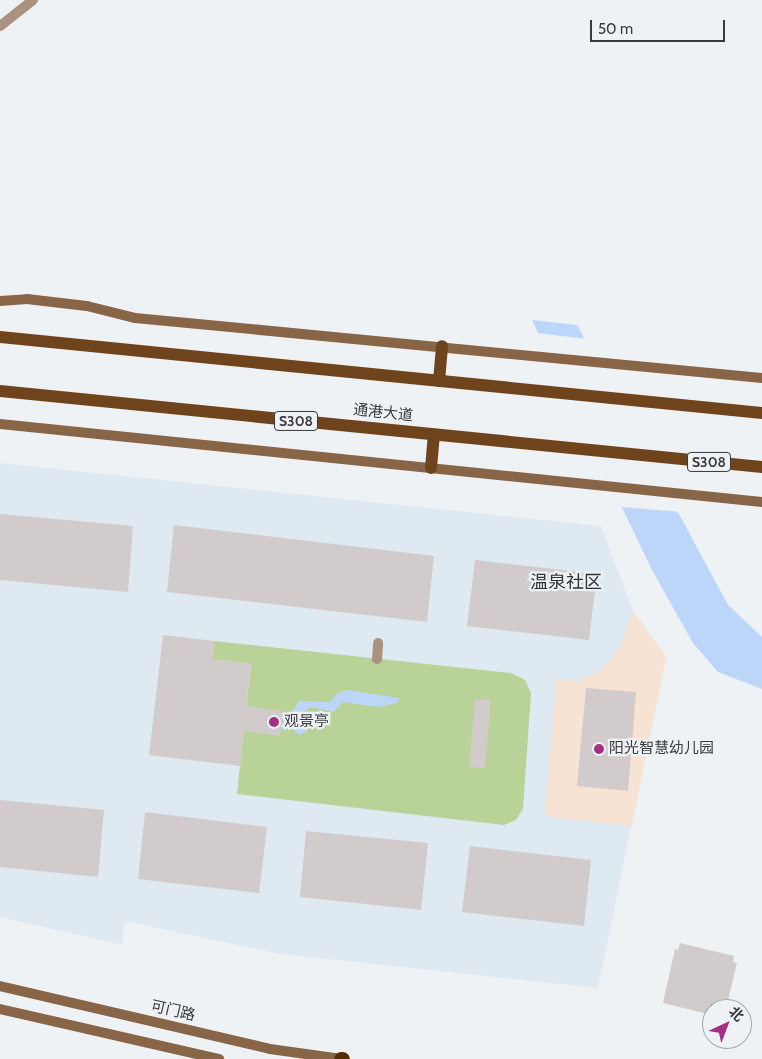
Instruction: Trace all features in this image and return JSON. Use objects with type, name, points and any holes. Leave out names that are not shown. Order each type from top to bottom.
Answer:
[{"type":"main road","points":[[0,337],[762,413]]},
{"type":"main road","points":[[439,380],[442,346]]},
{"type":"main road","name":"通港大道","points":[[0,391],[762,468]]},
{"type":"main road","points":[[431,468],[434,435]]},
{"type":"street","points":[[0,26],[33,0]]},
{"type":"street","points":[[0,301],[53,302],[88,306],[135,318],[762,378]]},
{"type":"street","points":[[0,424],[762,502]]},
{"type":"street","points":[[377,659],[378,643]]},
{"type":"street","name":"可门路","points":[[0,986],[270,1048],[341,1059]]},
{"type":"street","points":[[0,1009],[219,1059]]},
{"type":"shaded area","points":[[0,463],[601,526],[633,611],[666,657],[598,988],[280,954],[125,921],[122,945],[0,917]]},
{"type":"shaded area","name":"阳光智慧幼儿园","points":[[633,611],[666,657],[632,826],[545,816],[556,679],[580,681],[602,669],[619,649]]},
{"type":"green space","points":[[214,641],[511,673],[525,680],[531,693],[523,809],[516,820],[504,825],[237,794],[251,664],[212,659]]},
{"type":"water","points":[[532,320],[577,325],[728,605],[762,637],[762,689],[718,672],[693,643],[652,570]]},
{"type":"water","points":[[347,690],[399,698],[397,703],[378,707],[343,702],[333,712],[311,707],[303,712],[301,721],[308,730],[300,735],[291,728],[282,730],[284,716],[290,715],[299,701],[330,702],[338,693]]},
{"type":"pier","points":[[536,333],[588,339],[681,512],[622,507]]},
{"type":"building","points":[[0,514],[133,526],[128,592],[0,580]]},
{"type":"building","points":[[174,525],[434,556],[427,622],[167,592]]},
{"type":"building","points":[[475,560],[597,574],[589,640],[467,626]]},
{"type":"building","points":[[163,635],[214,641],[212,659],[251,664],[246,706],[283,711],[280,736],[244,731],[240,766],[149,755]]},
{"type":"building","points":[[586,688],[636,692],[628,791],[577,786]]},
{"type":"building","points":[[475,699],[491,700],[485,768],[469,767]]},
{"type":"building","points":[[0,800],[104,810],[98,877],[0,867]]},
{"type":"building","points":[[145,812],[267,827],[259,893],[138,879]]},
{"type":"building","points":[[306,831],[428,843],[421,910],[300,897]]},
{"type":"building","points":[[470,846],[591,860],[584,926],[462,912]]},
{"type":"building","points":[[680,943],[734,956],[733,962],[737,963],[728,999],[702,999],[702,1013],[663,1003],[675,949],[678,950]]},
{"type":"place","name":"观景亭","points":[[274,722]]},
{"type":"place","name":"阳光智慧幼儿园","points":[[599,749]]},
{"type":"district","name":"温泉社区","points":[[566,582]]}]
